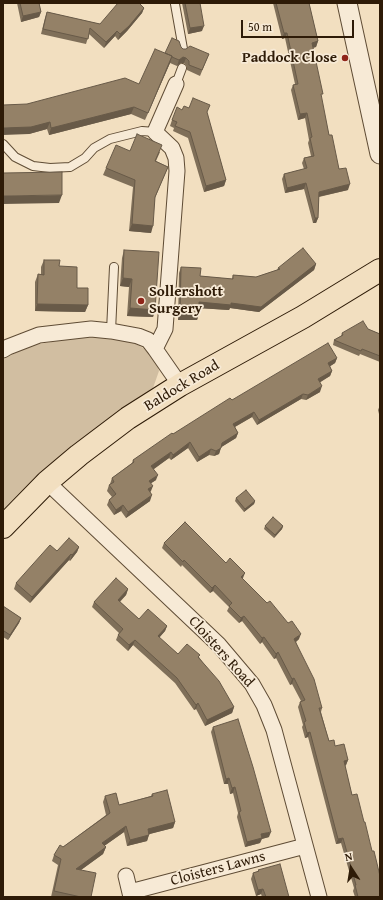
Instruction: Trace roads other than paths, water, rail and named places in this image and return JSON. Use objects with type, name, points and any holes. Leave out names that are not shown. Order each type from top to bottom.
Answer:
[{"type":"main road","name":"Baldock Road","points":[[3,527],[47,482],[79,454],[128,418],[180,385],[302,317],[380,270]]},
{"type":"street","points":[[347,3],[380,154]]},
{"type":"street","points":[[155,349],[165,329],[177,171],[176,158],[172,148],[155,132],[176,84]]},
{"type":"street","points":[[3,350],[39,335],[91,328],[111,331],[148,340],[180,385]]},
{"type":"street","name":"Cloisters Road","points":[[47,482],[200,626],[219,645],[252,684],[264,705],[274,730],[319,897]]},
{"type":"street","name":"Cloisters Lawns","points":[[126,876],[130,895],[305,846]]},
{"type":"lane","points":[[175,4],[183,49]]},
{"type":"lane","points":[[176,84],[182,68]]},
{"type":"lane","points":[[3,144],[15,158],[33,166],[50,168],[70,167],[85,158],[94,148],[110,139],[142,130],[155,132]]},
{"type":"lane","points":[[111,331],[114,267]]},
{"type":"place","name":"Paddock Close","points":[[345,58]]},
{"type":"place","name":"Sollershott Surgery","points":[[141,301]]}]
